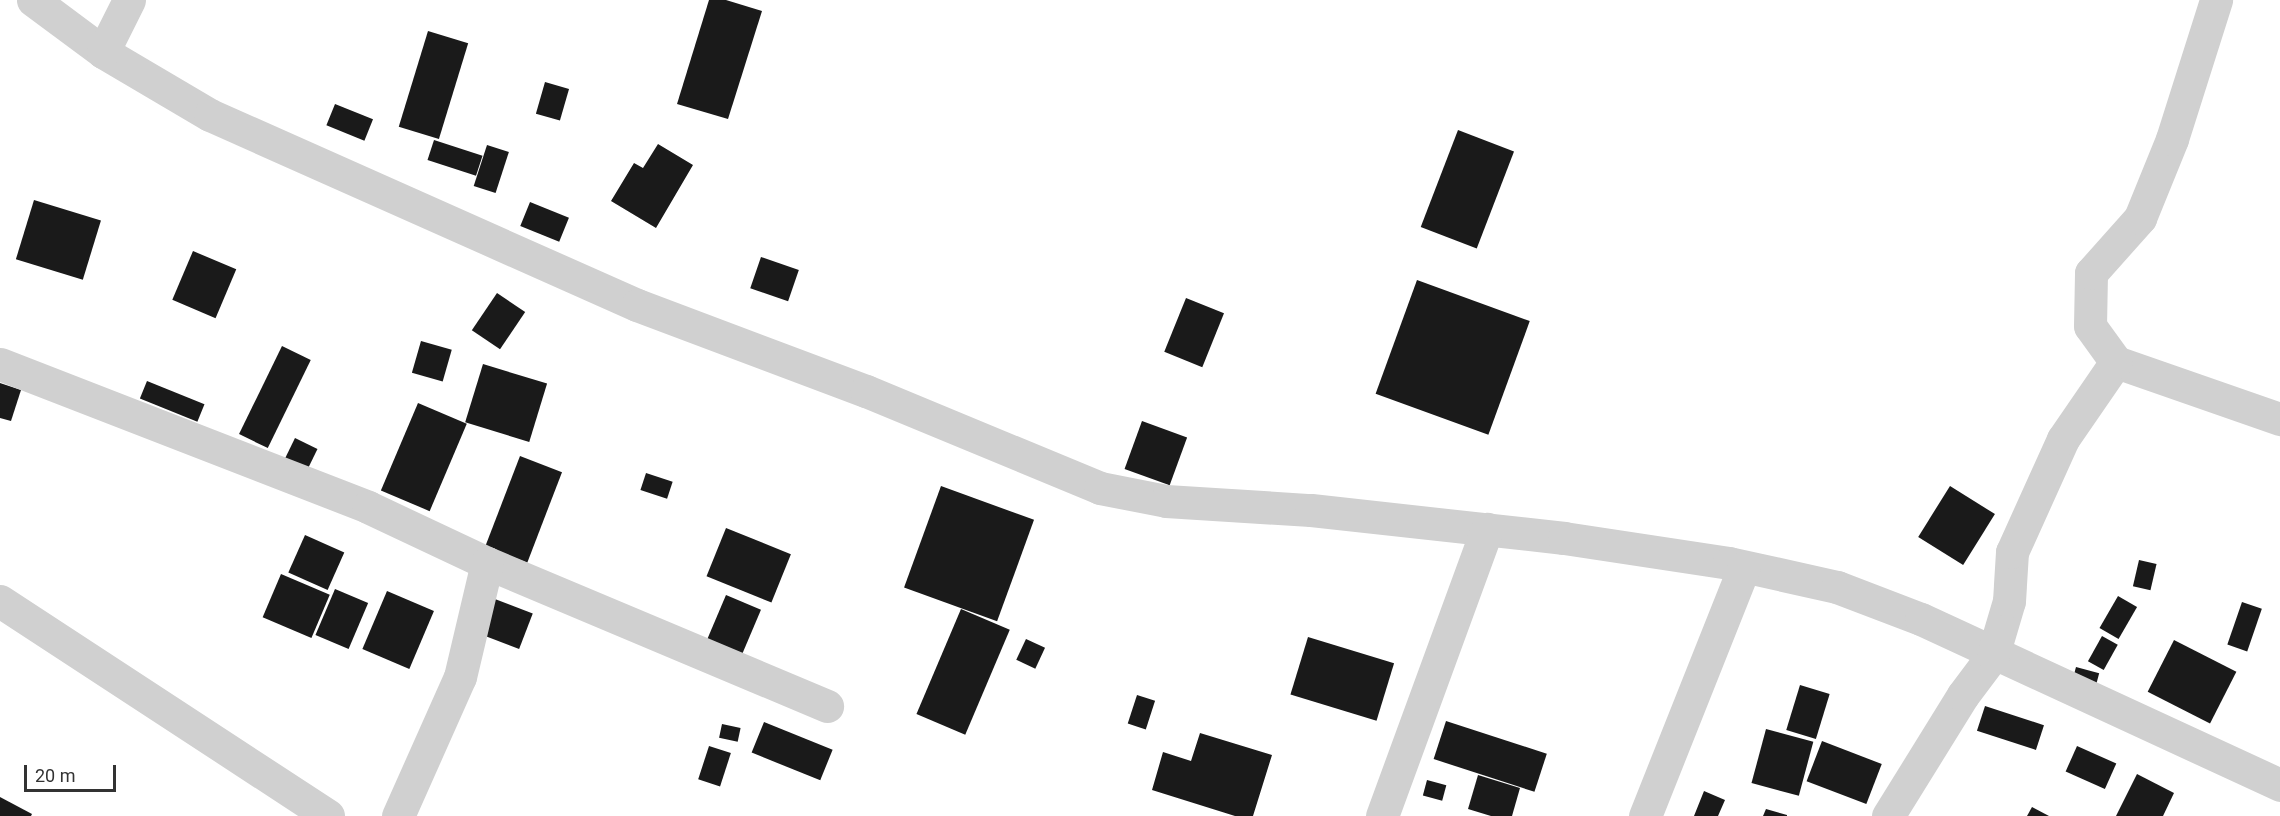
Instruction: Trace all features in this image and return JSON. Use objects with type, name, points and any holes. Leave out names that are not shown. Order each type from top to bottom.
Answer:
[{"type":"street","points":[[33,0],[103,52],[210,115],[485,234],[637,305],[866,391],[1101,488],[1166,501],[1311,510],[1487,529],[1744,567],[1837,587],[1921,619],[1993,655],[2280,785]]},
{"type":"street","points":[[103,52],[129,0]]},
{"type":"street","points":[[2216,0],[2172,139],[2140,218],[2091,273],[2090,326],[2116,362],[2280,419]]},
{"type":"street","points":[[1888,816],[1963,695],[1993,655],[2009,601],[2012,552],[2063,439],[2116,362]]},
{"type":"street","points":[[0,364],[368,507],[488,563],[827,706]]},
{"type":"street","points":[[1382,816],[1487,529]]},
{"type":"street","points":[[398,816],[459,677],[488,563]]},
{"type":"street","points":[[1645,816],[1744,567]]},
{"type":"street","points":[[0,601],[328,816]]},
{"type":"building","points":[[709,0],[726,0],[762,11],[728,119],[677,104]]},
{"type":"building","points":[[428,31],[468,43],[439,139],[399,127]]},
{"type":"building","points":[[545,82],[569,89],[560,121],[536,114]]},
{"type":"building","points":[[335,104],[373,119],[364,141],[326,125]]},
{"type":"building","points":[[1458,130],[1514,152],[1477,249],[1421,227]]},
{"type":"building","points":[[434,140],[483,156],[476,176],[428,160]]},
{"type":"building","points":[[658,144],[693,165],[656,228],[611,201],[634,163],[643,168]]},
{"type":"building","points":[[487,145],[509,152],[496,193],[474,186]]},
{"type":"building","points":[[34,200],[101,220],[83,280],[16,259]]},
{"type":"building","points":[[530,202],[569,218],[559,242],[520,226]]},
{"type":"building","points":[[193,251],[236,269],[216,318],[172,300]]},
{"type":"building","points":[[761,257],[799,270],[788,301],[750,288]]},
{"type":"building","points":[[1417,280],[1530,321],[1488,435],[1376,394]]},
{"type":"building","points":[[497,293],[525,312],[500,349],[472,330]]},
{"type":"building","points":[[1186,298],[1224,313],[1202,367],[1164,352]]},
{"type":"building","points":[[421,341],[452,350],[443,382],[412,373]]},
{"type":"building","points":[[282,346],[311,360],[268,448],[239,434]]},
{"type":"building","points":[[483,364],[547,384],[529,442],[465,422]]},
{"type":"building","points":[[147,381],[204,404],[197,422],[140,399]]},
{"type":"building","points":[[0,383],[21,390],[11,421],[0,418]]},
{"type":"building","points":[[418,403],[467,424],[430,511],[381,490]]},
{"type":"building","points":[[1142,421],[1187,437],[1170,485],[1125,469]]},
{"type":"building","points":[[295,438],[317,449],[307,471],[284,460]]},
{"type":"building","points":[[520,456],[562,472],[527,563],[485,547]]},
{"type":"building","points":[[646,473],[673,482],[667,499],[640,490]]},
{"type":"building","points":[[941,486],[1034,520],[997,621],[904,587]]},
{"type":"building","points":[[1950,486],[1995,514],[1963,565],[1918,537]]},
{"type":"building","points":[[726,528],[791,554],[771,602],[707,576]]},
{"type":"building","points":[[305,535],[344,552],[328,590],[288,572]]},
{"type":"building","points":[[2139,560],[2157,564],[2150,590],[2133,586]]},
{"type":"building","points":[[281,574],[330,595],[311,638],[263,617]]},
{"type":"building","points":[[335,589],[368,603],[349,649],[315,635]]},
{"type":"building","points":[[387,591],[434,611],[409,669],[362,649]]},
{"type":"building","points":[[726,595],[761,610],[741,657],[706,642]]},
{"type":"building","points":[[487,596],[533,614],[519,649],[473,631]]},
{"type":"building","points":[[2118,596],[2137,607],[2119,639],[2100,628]]},
{"type":"building","points":[[2242,602],[2262,609],[2247,651],[2227,645]]},
{"type":"building","points":[[961,609],[1010,630],[965,735],[916,714]]},
{"type":"building","points":[[2102,636],[2118,645],[2104,670],[2088,661]]},
{"type":"building","points":[[1308,637],[1394,663],[1377,721],[1290,694]]},
{"type":"building","points":[[1026,639],[1045,648],[1035,669],[1016,660]]},
{"type":"building","points":[[2174,640],[2236,672],[2210,723],[2148,692]]},
{"type":"building","points":[[2076,667],[2099,673],[2095,690],[2072,683]]},
{"type":"building","points":[[1800,685],[1830,694],[1816,739],[1786,730]]},
{"type":"building","points":[[1137,695],[1155,701],[1146,729],[1128,724]]},
{"type":"building","points":[[1985,706],[2044,725],[2036,750],[1977,731]]},
{"type":"building","points":[[1446,721],[1547,754],[1534,792],[1434,759]]},
{"type":"building","points":[[764,722],[833,750],[820,780],[752,753]]},
{"type":"building","points":[[722,724],[741,728],[738,742],[719,738]]},
{"type":"building","points":[[1766,729],[1813,742],[1799,796],[1752,783]]},
{"type":"building","points":[[1200,733],[1272,755],[1253,816],[1235,816],[1152,790],[1163,752],[1191,761]]},
{"type":"building","points":[[1822,741],[1882,764],[1866,804],[1807,781]]},
{"type":"building","points":[[709,746],[731,753],[720,786],[698,779]]},
{"type":"building","points":[[2077,746],[2116,763],[2105,789],[2066,772]]},
{"type":"building","points":[[2137,774],[2174,793],[2163,816],[2116,816]]},
{"type":"building","points":[[1478,775],[1520,788],[1512,816],[1491,816],[1468,809]]},
{"type":"building","points":[[1427,780],[1446,785],[1442,801],[1423,795]]},
{"type":"building","points":[[1704,791],[1725,800],[1718,816],[1694,816]]},
{"type":"building","points":[[0,797],[32,814],[31,816],[0,816]]},
{"type":"building","points":[[2032,807],[2049,816],[2027,816]]},
{"type":"building","points":[[1766,809],[1787,815],[1787,816],[1763,816]]}]
